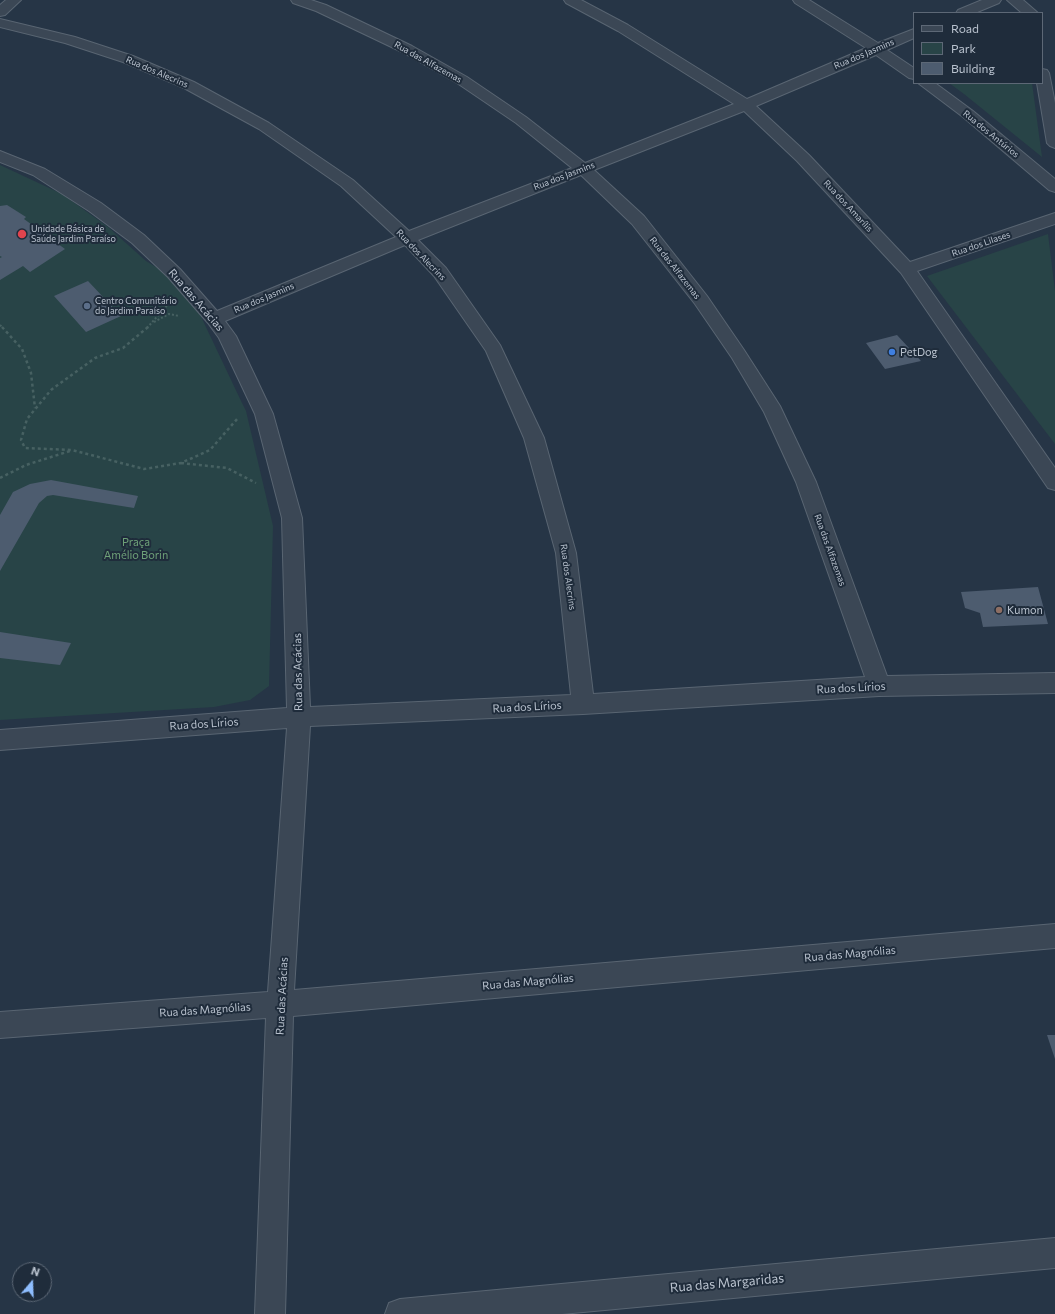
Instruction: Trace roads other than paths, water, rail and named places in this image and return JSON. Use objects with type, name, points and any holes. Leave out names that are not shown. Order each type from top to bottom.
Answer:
[{"type":"street","points":[[0,12],[14,0]]},
{"type":"street","name":"Rua das Alfazemas","points":[[298,0],[328,4],[462,80],[521,120],[583,169],[643,226],[701,300],[738,354],[773,411],[806,482],[879,686]]},
{"type":"street","name":"Rua dos Amarílis","points":[[571,0],[623,28],[746,106],[802,158],[907,269],[1055,484]]},
{"type":"street","points":[[800,0],[877,49],[913,74]]},
{"type":"street","points":[[965,12],[994,0]]},
{"type":"street","points":[[1014,0],[1030,12]]},
{"type":"street","points":[[1037,12],[1038,0]]},
{"type":"street","name":"Rua dos Alecrins","points":[[0,23],[70,40],[128,59],[189,85],[264,126],[347,183],[407,238],[440,272],[494,349],[534,438],[566,553],[583,704]]},
{"type":"street","name":"Rua dos Jasmins","points":[[214,319],[407,238],[746,106],[913,33]]},
{"type":"street","points":[[1043,78],[1055,143]]},
{"type":"street","name":"Rua dos Antúrios","points":[[926,84],[968,114],[1055,187]]},
{"type":"street","name":"Rua das Acácias","points":[[0,156],[39,172],[95,206],[138,239],[186,285],[214,319],[227,336],[264,414],[292,518],[299,717],[280,1004],[270,1314]]},
{"type":"street","name":"Rua dos Lilases","points":[[907,269],[1055,218]]},
{"type":"street","name":"Rua dos Lírios","points":[[0,740],[299,717],[583,704],[879,686],[1055,683]]},
{"type":"street","name":"Rua das Magnólias","points":[[0,1025],[280,1004],[1055,936]]},
{"type":"street","name":"Rua das Margaridas","points":[[400,1314],[1055,1253]]},
{"type":"place","name":"Unidade Básica de Saúde Jardim Paraíso","points":[[22,234]]},
{"type":"place","name":"Centro Comunitário do Jardim Paraíso","points":[[87,306]]},
{"type":"place","name":"PetDog","points":[[892,352]]},
{"type":"place","name":"Kumon","points":[[999,610]]},
{"type":"park label","name":"Praça Amélio Borin","points":[[136,548]]}]
